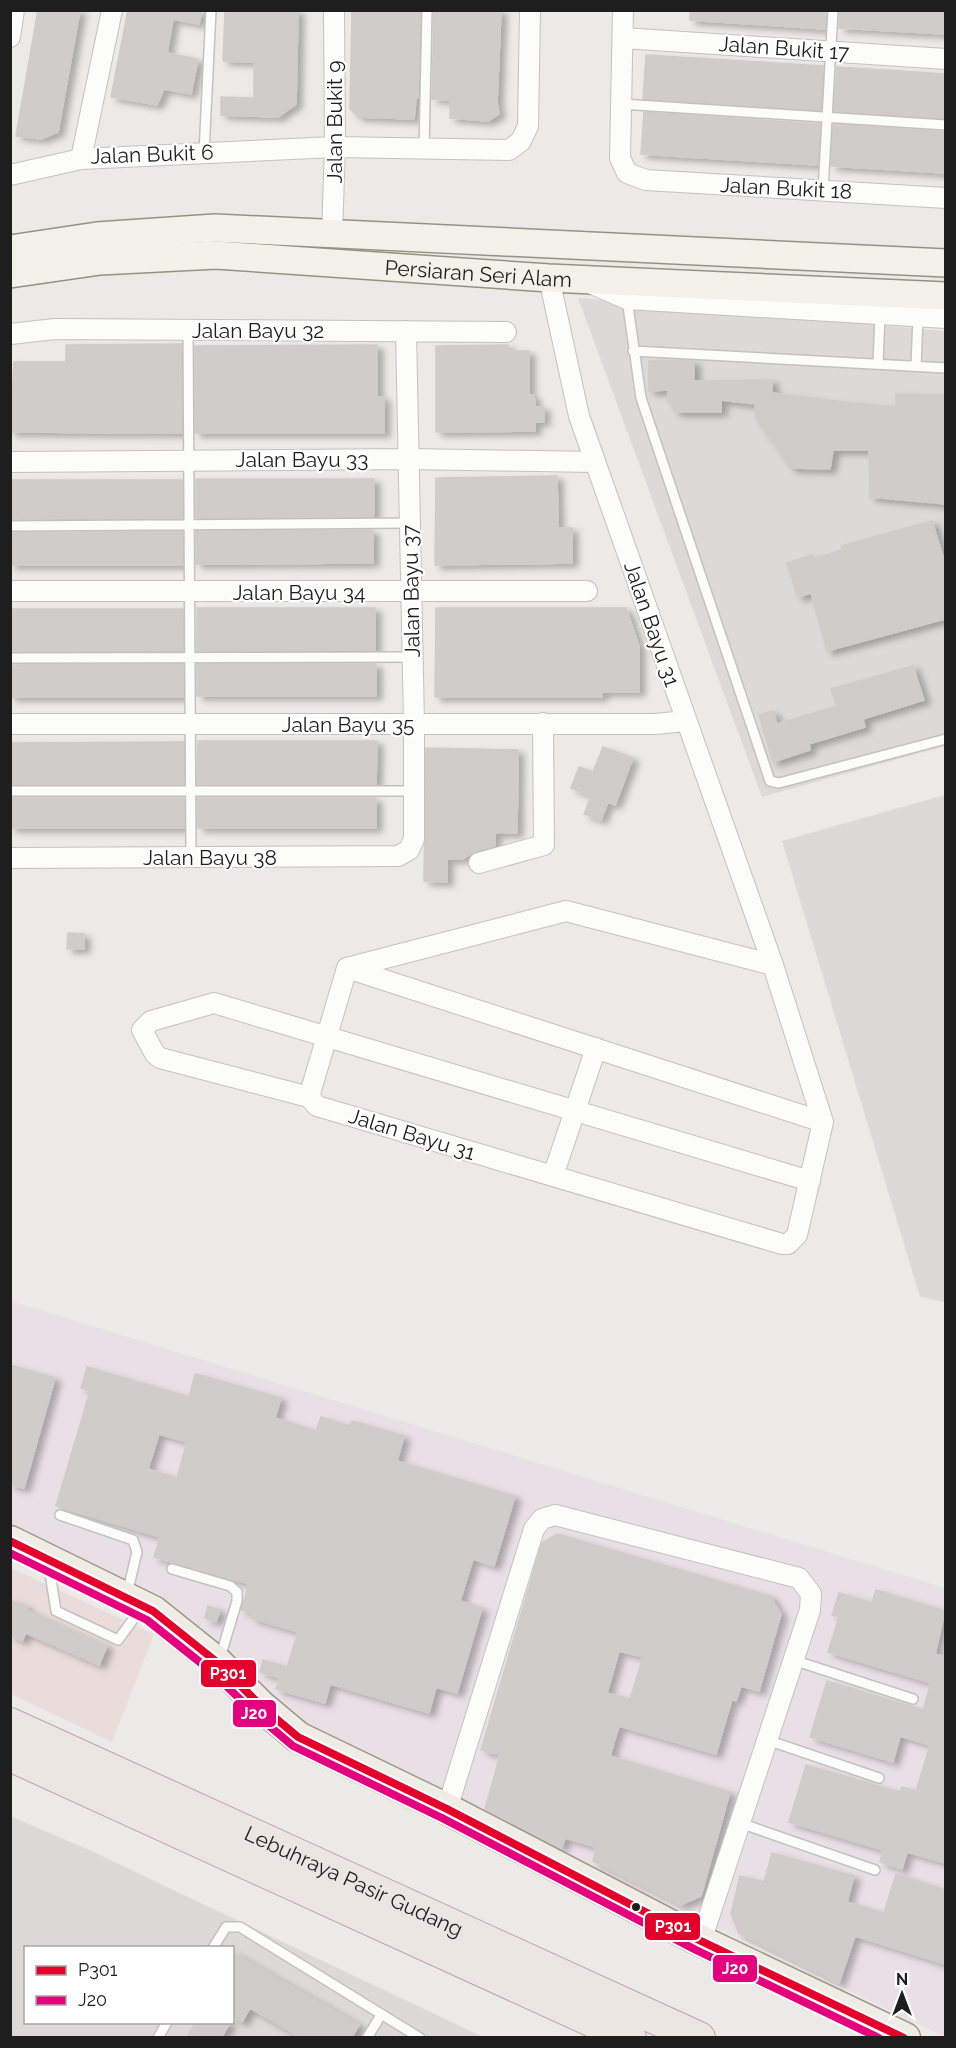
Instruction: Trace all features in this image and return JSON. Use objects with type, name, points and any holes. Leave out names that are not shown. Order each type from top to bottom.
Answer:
[{"type":"highway","name":"Lebuhraya Pasir Gudang","points":[[10,1724],[699,2037]]},
{"type":"highway","name":"Lebuhraya Pasir Gudang","points":[[10,1755],[630,2037]]},
{"type":"main road","name":"Persiaran Seri Alam","points":[[10,249],[97,236],[214,228],[945,263]]},
{"type":"main road","name":"Persiaran Seri Alam","points":[[10,274],[100,261],[216,255],[549,278],[945,296]]},
{"type":"main road","points":[[10,1541],[135,1601],[218,1663],[261,1706],[298,1737],[447,1809],[701,1941],[905,2037]]},
{"type":"street","points":[[10,37],[14,10]]},
{"type":"street","name":"Jalan Bukit 6","points":[[112,10],[81,159],[335,147],[509,150],[521,141],[528,126],[530,10]]},
{"type":"street","name":"Jalan Bukit 9","points":[[332,234],[335,147],[334,10]]},
{"type":"street","points":[[621,104],[623,10]]},
{"type":"street","name":"Jalan Bukit 17","points":[[623,38],[945,59]]},
{"type":"street","name":"Jalan Bukit 18","points":[[621,104],[620,158],[627,173],[646,180],[945,198]]},
{"type":"street","points":[[10,175],[81,159]]},
{"type":"street","name":"Jalan Bayu 31","points":[[326,1037],[214,1003],[151,1021],[142,1030],[155,1054],[160,1058],[309,1097],[317,1106],[788,1244],[797,1235],[823,1122],[773,965],[579,416],[549,278]]},
{"type":"street","points":[[580,279],[627,299],[945,318]]},
{"type":"street","name":"Jalan Bayu 32","points":[[10,334],[55,329],[506,332]]},
{"type":"street","name":"Jalan Bayu 37","points":[[406,331],[414,724],[414,839],[409,850]]},
{"type":"street","name":"Jalan Bayu 33","points":[[10,462],[409,459],[594,462]]},
{"type":"street","name":"Jalan Bayu 34","points":[[10,591],[587,591]]},
{"type":"street","name":"Jalan Bayu 35","points":[[10,724],[655,724],[686,722]]},
{"type":"street","points":[[479,863],[544,845],[543,723]]},
{"type":"street","name":"Jalan Bayu 38","points":[[10,858],[398,856],[409,850]]},
{"type":"street","points":[[347,968],[566,911],[773,965]]},
{"type":"street","points":[[309,1097],[347,968]]},
{"type":"street","points":[[347,968],[823,1122]]},
{"type":"street","points":[[326,1037],[810,1181]]},
{"type":"street","points":[[553,1176],[596,1048]]},
{"type":"street","points":[[447,1809],[534,1529],[542,1519],[555,1515],[800,1578],[811,1594],[810,1610],[701,1941]]},
{"type":"lane","points":[[204,153],[212,10]]},
{"type":"lane","points":[[424,148],[427,10]]},
{"type":"lane","points":[[823,191],[833,10]]},
{"type":"lane","points":[[621,104],[945,125]]},
{"type":"lane","points":[[627,299],[641,398],[770,781],[779,783],[945,739]]},
{"type":"lane","points":[[878,364],[880,315]]},
{"type":"lane","points":[[916,366],[918,317]]},
{"type":"lane","points":[[188,330],[191,857]]},
{"type":"lane","points":[[633,351],[945,368]]},
{"type":"lane","points":[[10,526],[410,523]]},
{"type":"lane","points":[[10,658],[412,657]]},
{"type":"lane","points":[[10,791],[414,791]]},
{"type":"lane","points":[[50,1559],[49,1572],[56,1611],[118,1640],[135,1601],[137,1552],[133,1540],[60,1515]]},
{"type":"lane","points":[[172,1569],[230,1586],[237,1592],[237,1601],[218,1663]]},
{"type":"lane","points":[[793,1660],[913,1699]]},
{"type":"lane","points":[[767,1740],[879,1778]]},
{"type":"lane","points":[[740,1823],[875,1870]]},
{"type":"lane","points":[[214,1946],[226,1927],[240,1927],[420,2037]]},
{"type":"lane","points":[[367,2037],[381,2015]]},
{"type":"lane","points":[[158,2037],[166,2024]]},
{"type":"shaded area","points":[[578,298],[945,331],[945,746],[762,797]]},
{"type":"shaded area","points":[[946,795],[945,1302],[920,1297],[782,841]]},
{"type":"shaded area","points":[[11,1301],[945,1588],[945,2037],[331,1743],[287,1714],[158,1594],[11,1525]]},
{"type":"shaded area","points":[[11,1568],[154,1634],[112,1742],[11,1694]]},
{"type":"shaded area","points":[[10,1816],[87,1849],[483,2037],[11,2037]]},
{"type":"building","points":[[38,10],[80,10],[58,132],[41,139],[16,136]]},
{"type":"building","points":[[128,10],[202,10],[199,24],[173,19],[167,53],[198,59],[191,94],[164,89],[157,105],[111,97]]},
{"type":"building","points":[[225,10],[298,10],[296,104],[278,117],[221,115],[221,97],[254,98],[254,62],[223,61]]},
{"type":"building","points":[[352,10],[420,10],[418,98],[416,98],[414,119],[359,117],[350,109]]},
{"type":"building","points":[[434,10],[501,10],[497,102],[499,114],[488,121],[450,118],[450,100],[432,99]]},
{"type":"building","points":[[690,10],[826,10],[825,29],[690,20]]},
{"type":"building","points":[[840,10],[945,10],[945,34],[839,28]]},
{"type":"building","points":[[646,55],[823,66],[821,110],[643,99]]},
{"type":"building","points":[[837,67],[945,74],[945,118],[834,111]]},
{"type":"building","points":[[644,112],[820,124],[818,165],[641,154]]},
{"type":"building","points":[[833,124],[945,132],[945,173],[831,166]]},
{"type":"building","points":[[181,344],[182,433],[10,432],[14,362],[66,362],[66,345]]},
{"type":"building","points":[[377,345],[377,397],[384,397],[384,433],[195,433],[195,346]]},
{"type":"building","points":[[508,345],[508,351],[529,351],[529,395],[534,395],[535,407],[544,407],[544,422],[535,422],[535,431],[436,432],[436,346]]},
{"type":"building","points":[[649,361],[694,361],[694,381],[772,380],[772,393],[851,403],[896,407],[896,394],[945,395],[945,504],[870,497],[869,450],[833,450],[830,469],[791,468],[755,417],[755,404],[721,400],[721,412],[674,412],[674,401],[668,402],[668,390],[649,391]]},
{"type":"building","points":[[557,476],[558,528],[572,528],[572,563],[435,565],[436,478]]},
{"type":"building","points":[[196,479],[374,479],[374,514],[373,517],[196,518]]},
{"type":"building","points":[[10,480],[182,480],[182,518],[10,519]]},
{"type":"building","points":[[932,521],[945,563],[945,619],[827,651],[811,593],[798,597],[787,563],[812,555],[814,559],[842,550],[841,546]]},
{"type":"building","points":[[373,530],[373,563],[196,564],[196,531]]},
{"type":"building","points":[[182,531],[183,565],[10,565],[10,533]]},
{"type":"building","points":[[197,608],[375,608],[375,650],[197,651]]},
{"type":"building","points":[[436,608],[626,608],[639,646],[639,692],[602,692],[602,697],[435,697]]},
{"type":"building","points":[[10,609],[183,609],[183,651],[10,651]]},
{"type":"building","points":[[183,664],[183,697],[10,697],[10,665]]},
{"type":"building","points":[[197,664],[376,664],[376,696],[197,696]]},
{"type":"building","points":[[913,666],[924,700],[863,719],[865,727],[809,744],[810,750],[773,762],[759,715],[773,711],[777,724],[837,706],[831,689]]},
{"type":"building","points":[[198,741],[377,741],[376,784],[197,784]]},
{"type":"building","points":[[184,742],[184,784],[10,784],[10,743]]},
{"type":"building","points":[[603,747],[633,758],[615,805],[608,802],[601,820],[584,814],[591,796],[571,788],[579,767],[593,772]]},
{"type":"building","points":[[426,748],[518,750],[517,833],[495,833],[495,846],[476,851],[462,859],[447,859],[447,882],[424,881]]},
{"type":"building","points":[[10,798],[184,798],[184,828],[10,828]]},
{"type":"building","points":[[197,798],[376,798],[376,828],[198,828]]},
{"type":"building","points":[[68,933],[84,934],[84,949],[67,949]]},
{"type":"building","points":[[10,1365],[55,1378],[24,1488],[10,1485]]},
{"type":"building","points":[[87,1367],[189,1397],[195,1374],[281,1398],[275,1418],[316,1431],[321,1417],[350,1426],[352,1421],[404,1436],[397,1461],[515,1496],[494,1566],[473,1559],[460,1601],[482,1608],[457,1693],[436,1687],[429,1713],[330,1684],[325,1703],[276,1689],[280,1678],[260,1672],[263,1660],[287,1667],[298,1632],[251,1618],[252,1613],[241,1610],[249,1584],[154,1557],[160,1537],[56,1506],[90,1391],[81,1388]],"holes":[[[159,1434],[187,1442],[177,1478],[148,1469]]]},
{"type":"building","points":[[557,1534],[770,1596],[781,1614],[759,1691],[741,1686],[736,1701],[732,1699],[716,1754],[619,1726],[610,1756],[730,1792],[701,1896],[681,1905],[593,1861],[596,1847],[565,1838],[562,1848],[485,1809],[500,1755],[481,1750],[542,1543]],"holes":[[[619,1651],[643,1657],[630,1699],[607,1693]]]},
{"type":"building","points":[[876,1590],[945,1611],[935,1654],[945,1657],[945,1863],[907,1852],[902,1869],[880,1862],[883,1850],[789,1822],[806,1765],[900,1792],[902,1787],[916,1791],[930,1745],[900,1736],[893,1762],[810,1737],[827,1681],[923,1710],[931,1683],[828,1652],[839,1617],[832,1615],[839,1593],[872,1603]]},
{"type":"building","points":[[10,1600],[27,1607],[26,1610],[107,1646],[99,1665],[26,1633],[22,1641],[10,1635]]},
{"type":"building","points":[[208,1606],[220,1610],[216,1622],[205,1618]]},
{"type":"building","points":[[772,1853],[854,1876],[847,1902],[884,1913],[896,1874],[945,1890],[945,1964],[855,1936],[839,1983],[739,1933],[731,1914],[740,1876],[764,1882]]},
{"type":"building","points":[[234,1953],[359,2025],[352,2037],[300,2037],[250,2008],[242,2022],[234,2017]]},
{"type":"building","points":[[195,2024],[229,2024],[222,2037],[187,2037]]},
{"type":"transit line","name":"P301","points":[[10,1541],[153,1611],[218,1663],[261,1706],[298,1737],[447,1809],[701,1941],[904,2038]]},
{"type":"transit line","name":"J20","points":[[10,1553],[147,1620],[211,1671],[254,1713],[293,1746],[442,1818],[696,1950],[879,2038]]}]
